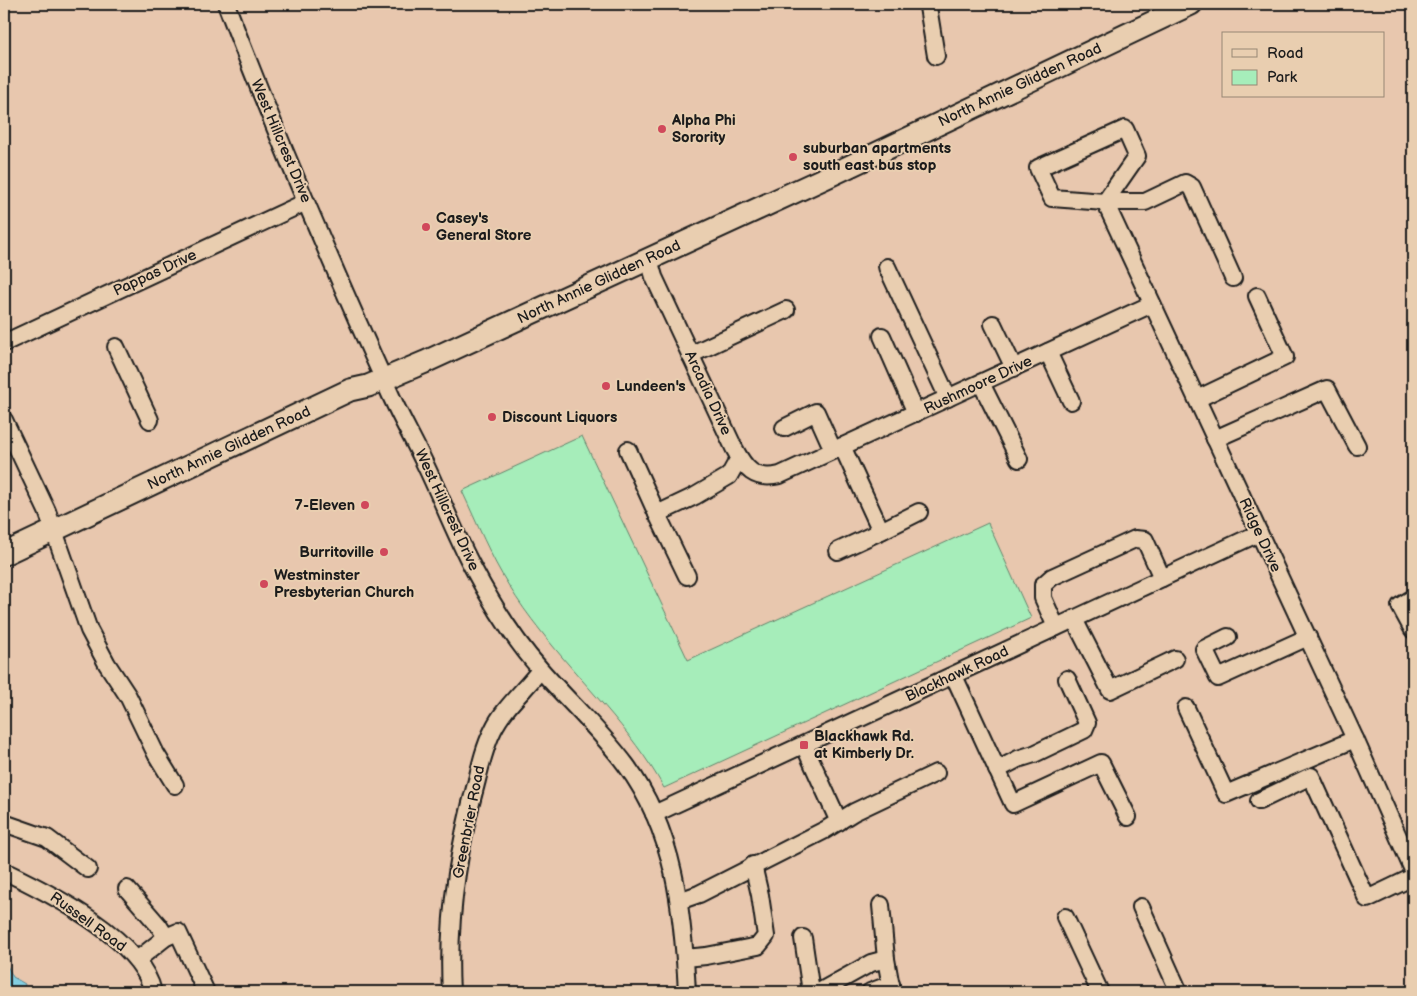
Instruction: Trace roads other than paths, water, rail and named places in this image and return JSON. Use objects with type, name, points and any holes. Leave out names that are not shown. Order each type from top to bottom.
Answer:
[{"type":"main road","name":"North Annie Glidden Road","points":[[4,554],[350,390],[384,379],[425,362],[649,259],[1191,4]]},
{"type":"street","name":"West Hillcrest Drive","points":[[226,4],[269,116],[306,202],[384,379],[473,568],[513,633],[540,670],[605,739],[626,766],[654,814],[669,854],[679,901],[687,992]]},
{"type":"street","points":[[926,4],[936,56]]},
{"type":"street","points":[[1105,202],[1137,156],[1125,129],[1038,168],[1052,198],[1105,202],[1145,202],[1185,184],[1192,187],[1233,278]]},
{"type":"street","name":"Pappas Drive","points":[[4,344],[306,202]]},
{"type":"street","name":"Ridge Drive","points":[[1105,202],[1356,739],[1413,870]]},
{"type":"street","name":"Arcadia Drive","points":[[649,259],[654,277],[739,458],[754,475],[762,477],[780,475],[803,464]]},
{"type":"street","points":[[887,267],[948,398]]},
{"type":"street","points":[[1197,399],[1286,358],[1257,296]]},
{"type":"street","name":"Rushmoore Drive","points":[[803,464],[1152,304]]},
{"type":"street","points":[[690,355],[786,310]]},
{"type":"street","points":[[993,324],[1014,368]]},
{"type":"street","points":[[882,336],[916,413]]},
{"type":"street","points":[[116,347],[150,420]]},
{"type":"street","points":[[1048,352],[1071,401]]},
{"type":"street","points":[[981,383],[1020,459]]},
{"type":"street","points":[[1215,439],[1327,389],[1357,446]]},
{"type":"street","points":[[784,428],[816,412],[838,448],[881,531]]},
{"type":"street","points":[[4,420],[55,531],[89,630],[107,664],[128,696],[156,754],[175,785]]},
{"type":"street","points":[[628,450],[688,576]]},
{"type":"street","points":[[658,514],[695,496],[729,476],[739,458]]},
{"type":"street","points":[[838,551],[919,512]]},
{"type":"street","name":"Blackhawk Road","points":[[654,814],[954,676],[1259,532]]},
{"type":"street","points":[[1056,627],[1043,598],[1043,585],[1060,573],[1135,539],[1145,540],[1162,578]]},
{"type":"street","points":[[1413,598],[1400,606],[1413,630]]},
{"type":"street","points":[[1074,619],[1110,690],[1175,659]]},
{"type":"street","points":[[1228,637],[1204,649],[1218,678],[1308,637]]},
{"type":"street","name":"Greenbrier Road","points":[[451,992],[450,942],[452,910],[466,822],[480,764],[493,730],[500,718],[540,670]]},
{"type":"street","points":[[954,676],[1013,804],[1102,763],[1128,817]]},
{"type":"street","points":[[997,770],[1084,730],[1087,723],[1067,679]]},
{"type":"street","points":[[1186,708],[1226,794],[1356,739]]},
{"type":"street","points":[[804,745],[839,822]]},
{"type":"street","points":[[679,901],[699,894],[839,822],[854,812],[936,773]]},
{"type":"street","points":[[1259,801],[1311,776],[1367,899],[1413,877]]},
{"type":"street","points":[[4,823],[47,838],[88,869]]},
{"type":"street","points":[[685,958],[758,946],[766,936],[753,865]]},
{"type":"street","name":"Russell Road","points":[[4,871],[37,887],[76,910],[104,930],[137,960],[150,980],[153,992]]},
{"type":"street","points":[[127,889],[159,926],[166,937]]},
{"type":"street","points":[[870,992],[892,988],[886,959],[881,905]]},
{"type":"street","points":[[1142,908],[1179,992]]},
{"type":"street","points":[[1065,917],[1100,992]]},
{"type":"street","points":[[137,960],[166,937],[178,932],[206,992]]},
{"type":"street","points":[[803,938],[811,992]]},
{"type":"street","points":[[820,992],[871,963],[886,959]]},
{"type":"water","points":[[4,962],[13,977],[25,984],[23,992],[4,991]]},
{"type":"place","name":"Alpha Phi Sorority","points":[[662,129]]},
{"type":"place","name":"suburban apartments south east bus stop","points":[[793,157]]},
{"type":"place","name":"Casey's General Store","points":[[426,227]]},
{"type":"place","name":"Lundeen's","points":[[606,386]]},
{"type":"place","name":"Discount Liquors","points":[[492,417]]},
{"type":"place","name":"7-Eleven","points":[[365,505]]},
{"type":"place","name":"Burritoville","points":[[384,552]]},
{"type":"place","name":"Westminster Presbyterian Church","points":[[264,584]]},
{"type":"place","name":"Blackhawk Rd. at Kimberly Dr.","points":[[804,745]]}]
